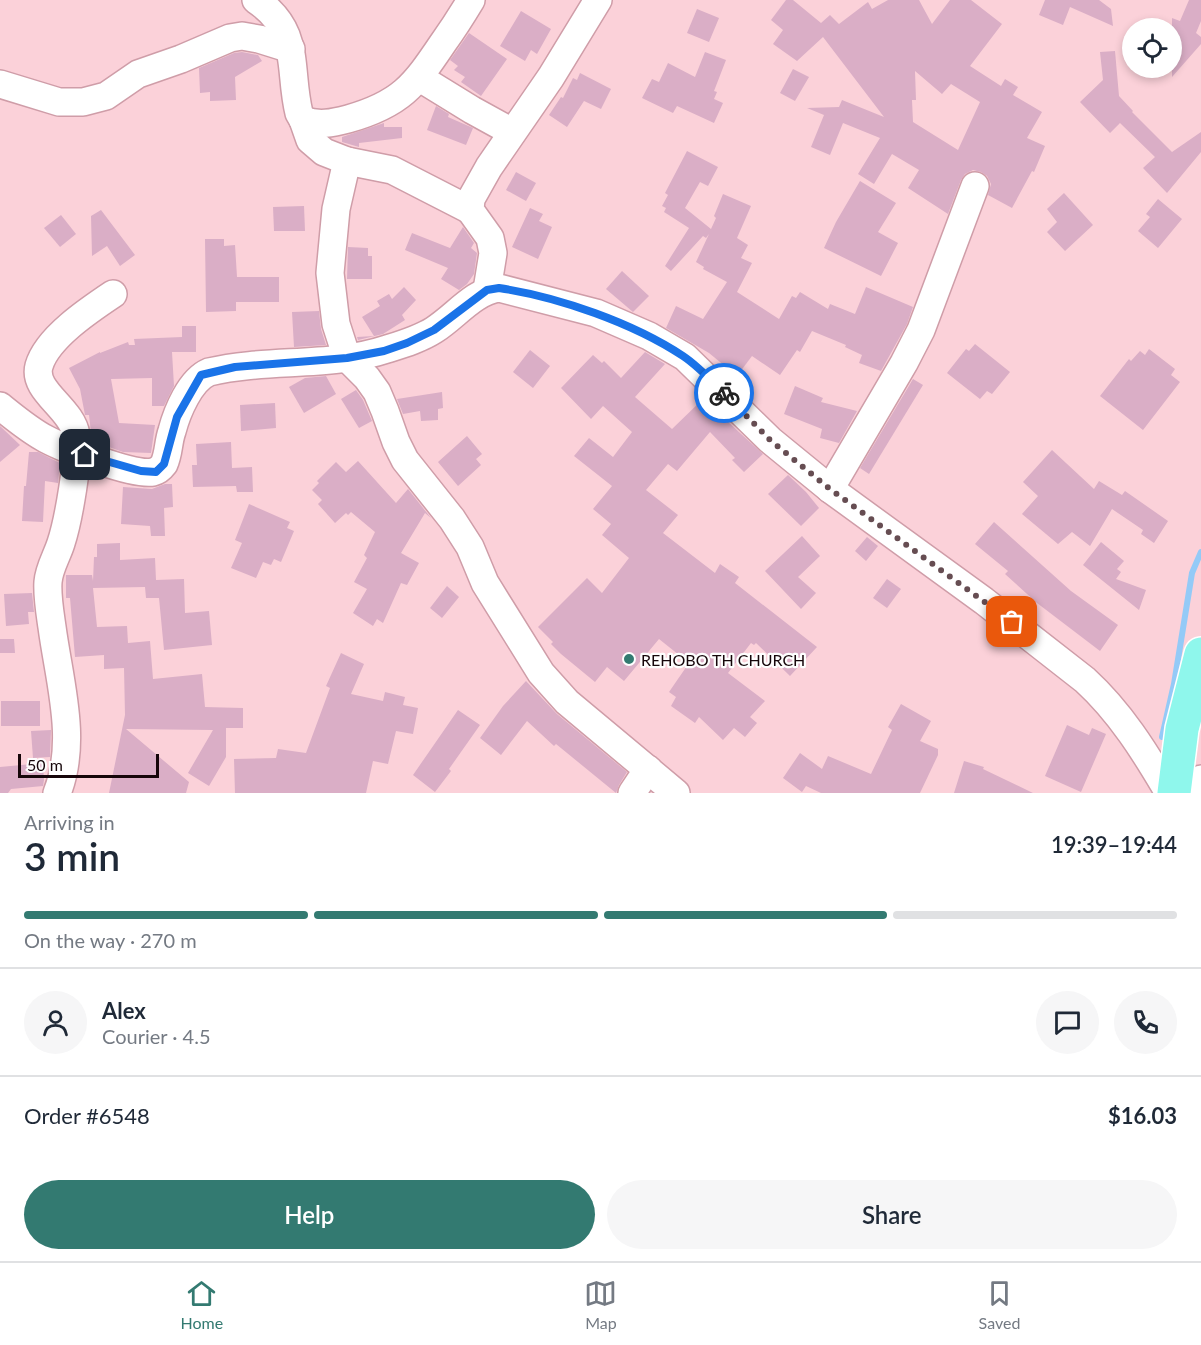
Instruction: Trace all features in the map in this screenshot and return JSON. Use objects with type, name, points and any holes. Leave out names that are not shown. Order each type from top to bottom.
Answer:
[{"type":"main road","points":[[1191,787],[1182,729],[1201,654]]},
{"type":"street","points":[[256,0],[274,17],[286,33],[291,50],[297,104],[310,140],[317,147],[347,161],[392,170],[470,210],[490,238],[493,253],[487,290]]},
{"type":"street","points":[[303,120],[320,124],[361,116],[385,106],[405,93],[420,78],[471,0]]},
{"type":"street","points":[[470,210],[471,199],[476,188],[551,77],[598,0]]},
{"type":"street","points":[[0,84],[59,102],[83,102],[106,96],[138,74],[230,38],[242,36],[259,39],[291,50]]},
{"type":"street","points":[[420,78],[512,132]]},
{"type":"street","points":[[347,161],[336,209],[330,273],[336,324],[347,358],[377,392],[405,460],[452,519],[470,547],[485,583],[541,673],[567,702],[676,793]]},
{"type":"street","points":[[830,489],[921,330],[975,186]]},
{"type":"street","points":[[0,406],[46,439],[76,452],[105,463],[156,472],[164,464],[177,417],[201,375],[235,367],[347,358],[384,351],[434,330],[487,290],[499,288],[596,313],[649,336],[685,357],[770,440],[830,489],[984,601],[1085,680],[1100,693],[1127,728],[1169,793]]},
{"type":"street","points":[[57,793],[66,750],[65,706],[51,619],[48,583],[67,521],[76,436],[72,422],[63,408],[41,387],[38,369],[44,355],[73,323],[112,294]]},
{"type":"street","points":[[632,793],[648,769]]},
{"type":"building","points":[[786,0],[793,0],[821,23],[830,15],[839,24],[868,2],[872,9],[888,0],[919,0],[932,24],[950,0],[971,0],[1002,24],[970,66],[1001,86],[1005,79],[1018,87],[1013,95],[1042,112],[1027,138],[1045,146],[1034,172],[1032,171],[1012,208],[988,195],[991,184],[987,176],[973,170],[965,174],[961,180],[948,214],[908,188],[919,170],[892,154],[874,184],[858,174],[880,138],[843,123],[830,155],[811,147],[824,115],[807,108],[839,107],[842,100],[884,117],[823,37],[797,61],[773,44],[783,30],[771,20]],"holes":[[[915,71],[942,94],[951,84],[980,102],[958,150],[913,122],[912,100],[916,100]]]},
{"type":"building","points":[[1045,0],[1099,0],[1111,9],[1113,26],[1070,7],[1063,25],[1039,15]]},
{"type":"building","points":[[1189,0],[1201,0],[1201,21],[1196,33],[1201,37],[1201,44],[1182,66],[1182,18]]},
{"type":"building","points":[[697,9],[719,18],[709,42],[687,33]]},
{"type":"building","points":[[521,11],[551,29],[537,54],[531,50],[525,61],[500,46]]},
{"type":"building","points":[[469,33],[507,59],[481,96],[461,82],[465,77],[454,70],[458,66],[450,60]]},
{"type":"building","points":[[1115,51],[1119,96],[1172,152],[1201,132],[1201,152],[1167,193],[1143,168],[1155,157],[1120,123],[1110,133],[1080,102],[1103,80],[1100,52]]},
{"type":"building","points":[[705,52],[726,60],[714,91],[717,92],[714,99],[723,103],[714,123],[677,106],[673,113],[642,98],[652,79],[659,82],[668,63],[695,77]]},
{"type":"building","points":[[234,53],[258,55],[262,61],[235,77],[236,100],[210,101],[210,92],[200,93],[199,68]]},
{"type":"building","points":[[793,69],[809,77],[795,101],[780,93]]},
{"type":"building","points":[[580,73],[611,89],[601,109],[584,101],[567,127],[549,115],[561,97],[563,98],[573,78],[577,80]]},
{"type":"building","points":[[436,106],[449,114],[448,117],[473,128],[466,145],[427,130]]},
{"type":"building","points":[[384,123],[384,127],[402,127],[402,138],[359,143],[359,147],[342,142],[342,137]]},
{"type":"building","points":[[687,151],[718,167],[708,186],[700,182],[685,208],[711,229],[723,194],[751,206],[737,238],[748,245],[741,258],[752,263],[737,292],[779,319],[792,296],[796,298],[800,292],[828,309],[830,304],[855,314],[866,287],[913,307],[907,324],[881,371],[859,363],[862,355],[845,347],[846,345],[812,331],[800,352],[797,350],[780,375],[752,356],[737,376],[709,353],[666,328],[676,306],[703,319],[727,282],[703,269],[704,267],[696,262],[709,234],[706,238],[703,236],[671,271],[665,266],[689,228],[664,212],[666,208],[662,206],[668,195],[665,193]]},
{"type":"building","points":[[516,172],[536,183],[526,201],[506,190]]},
{"type":"building","points":[[860,181],[896,203],[878,232],[898,243],[881,276],[824,248]]},
{"type":"building","points":[[1064,193],[1093,225],[1065,251],[1047,232],[1057,222],[1047,209]]},
{"type":"building","points":[[1158,199],[1182,219],[1158,248],[1138,231],[1150,217],[1146,214]]},
{"type":"building","points":[[304,206],[305,231],[274,231],[273,207]]},
{"type":"building","points":[[530,208],[543,214],[539,221],[552,227],[538,259],[512,247]]},
{"type":"building","points":[[101,210],[135,255],[120,266],[107,246],[92,256],[91,216]]},
{"type":"building","points":[[61,215],[76,234],[60,247],[44,228]]},
{"type":"building","points":[[463,227],[474,243],[471,248],[477,253],[474,274],[459,290],[441,279],[448,268],[405,250],[412,233],[450,248]]},
{"type":"building","points":[[205,239],[224,239],[224,246],[235,245],[237,277],[279,277],[279,302],[236,302],[236,311],[206,312]]},
{"type":"building","points":[[348,247],[368,248],[368,256],[372,256],[372,279],[347,279]]},
{"type":"building","points":[[622,271],[649,296],[633,312],[606,289]]},
{"type":"building","points":[[404,287],[416,300],[402,315],[405,320],[383,334],[358,340],[357,337],[374,336],[362,317],[380,306],[377,301],[389,294],[392,299]]},
{"type":"building","points":[[319,311],[326,345],[294,347],[292,312]]},
{"type":"building","points":[[182,326],[196,326],[196,352],[172,352],[174,386],[164,406],[152,406],[152,378],[111,379],[119,423],[155,425],[151,453],[123,452],[92,441],[89,415],[85,415],[80,389],[69,368],[100,352],[128,342],[129,345],[135,345],[134,339],[182,337]]},
{"type":"building","points":[[975,344],[1010,372],[992,394],[987,391],[980,399],[947,373],[966,349],[969,351]]},
{"type":"building","points":[[1149,349],[1175,369],[1171,375],[1180,382],[1143,430],[1100,396],[1129,359],[1131,361],[1140,351],[1145,355]]},
{"type":"building","points":[[530,350],[550,366],[533,388],[513,372]]},
{"type":"building","points":[[645,352],[665,364],[635,397],[672,429],[703,399],[763,454],[744,472],[732,460],[735,458],[710,432],[677,471],[668,464],[646,490],[678,515],[663,533],[715,573],[720,564],[739,577],[735,583],[817,647],[790,676],[756,643],[754,645],[751,643],[728,673],[765,701],[750,717],[757,723],[745,737],[734,728],[723,740],[699,717],[695,723],[671,706],[676,697],[669,692],[689,663],[659,639],[624,681],[607,667],[595,682],[561,654],[538,627],[587,578],[602,593],[629,558],[602,535],[611,524],[593,509],[612,486],[574,456],[589,438],[613,457],[632,432],[603,406],[591,419],[561,388],[593,355],[602,363],[604,361],[621,378]]},
{"type":"building","points":[[326,376],[336,394],[304,413],[289,387],[305,378]]},
{"type":"building","points":[[913,379],[923,385],[869,474],[860,468]]},
{"type":"building","points":[[795,386],[823,398],[821,402],[857,411],[839,443],[820,438],[822,429],[784,414]]},
{"type":"building","points":[[356,390],[372,421],[359,428],[341,399]]},
{"type":"building","points":[[442,392],[443,408],[438,409],[438,420],[421,421],[420,411],[403,414],[397,399]]},
{"type":"building","points":[[275,403],[276,428],[241,431],[240,405]]},
{"type":"building","points":[[0,426],[20,445],[0,462]]},
{"type":"building","points":[[467,436],[482,454],[476,459],[481,465],[458,486],[438,462]]},
{"type":"building","points":[[231,442],[232,468],[252,467],[253,492],[237,492],[236,486],[193,487],[192,465],[197,465],[196,444]]},
{"type":"building","points":[[1052,450],[1094,489],[1099,481],[1122,495],[1125,491],[1168,521],[1154,543],[1141,534],[1143,530],[1112,509],[1090,546],[1072,532],[1058,544],[1022,514],[1038,496],[1023,482]]},
{"type":"building","points":[[29,452],[38,452],[60,463],[58,483],[45,481],[43,522],[22,521]]},
{"type":"building","points":[[358,461],[396,503],[408,489],[431,518],[425,513],[401,553],[419,563],[407,585],[401,583],[383,623],[377,619],[373,626],[353,613],[367,589],[354,582],[367,558],[364,555],[375,532],[351,512],[348,515],[346,513],[335,523],[318,504],[322,500],[312,490],[319,483],[317,481],[336,462],[346,472]]},
{"type":"building","points":[[788,475],[819,508],[801,526],[768,494]]},
{"type":"building","points":[[172,484],[173,507],[164,508],[165,536],[151,536],[150,526],[121,524],[123,487],[152,489]]},
{"type":"building","points":[[249,504],[290,522],[287,528],[294,531],[281,562],[274,559],[271,565],[263,562],[256,578],[231,568],[242,543],[235,540]]},
{"type":"building","points":[[994,522],[1071,591],[1118,625],[1100,651],[1037,603],[1005,574],[1008,571],[975,544]]},
{"type":"building","points":[[802,536],[820,556],[798,577],[816,593],[801,609],[765,571]]},
{"type":"building","points":[[867,537],[878,546],[866,561],[855,551]]},
{"type":"building","points":[[1101,542],[1124,561],[1117,569],[1121,572],[1116,579],[1146,590],[1139,610],[1083,565]]},
{"type":"building","points":[[120,543],[120,560],[155,558],[156,580],[184,579],[185,613],[209,611],[212,645],[164,650],[159,598],[146,598],[145,587],[93,588],[97,627],[127,626],[128,643],[150,641],[153,679],[202,674],[205,707],[243,708],[243,728],[226,728],[226,757],[209,786],[188,773],[213,730],[126,729],[189,782],[186,793],[109,793],[125,715],[124,668],[104,669],[104,655],[75,657],[70,598],[66,598],[66,575],[92,575],[93,581],[97,544]]},
{"type":"building","points":[[887,579],[901,589],[887,608],[873,598]]},
{"type":"building","points":[[447,586],[459,597],[442,618],[430,608]]},
{"type":"building","points":[[32,593],[34,612],[28,612],[29,624],[6,626],[4,594]]},
{"type":"building","points":[[0,639],[14,639],[15,653],[0,653]]},
{"type":"building","points":[[341,653],[364,664],[351,694],[383,701],[385,692],[405,697],[403,705],[418,708],[413,734],[396,731],[388,764],[373,761],[366,793],[235,793],[234,759],[276,758],[278,749],[306,753],[330,688],[326,686]]},
{"type":"building","points":[[526,681],[557,714],[627,772],[616,793],[556,744],[554,746],[527,721],[501,755],[480,738],[503,706]]},
{"type":"building","points":[[1,701],[40,701],[40,726],[1,726]]},
{"type":"building","points":[[901,704],[931,721],[920,741],[938,749],[938,755],[920,793],[821,793],[806,786],[802,792],[783,778],[800,753],[822,769],[828,756],[871,774],[892,730],[888,727]]},
{"type":"building","points":[[458,710],[480,725],[435,792],[413,775]]},
{"type":"building","points":[[1067,725],[1089,735],[1092,728],[1106,734],[1081,792],[1045,776]]},
{"type":"building","points":[[51,730],[50,757],[33,758],[31,731]]},
{"type":"building","points":[[964,761],[984,767],[983,769],[1033,793],[954,793]]},
{"type":"building","points":[[43,763],[43,786],[11,789],[8,793],[0,793],[0,767]]},
{"type":"waterway","points":[[1162,737],[1174,684],[1192,573],[1201,552]]},
{"type":"way so far","points":[[724,393],[770,440],[830,489],[1012,622]]},
{"type":"place","name":"REHOBO TH CHURCH","points":[[629,659]]},
{"type":"route","points":[[85,455],[105,463],[156,472],[167,458],[171,432],[177,417],[192,387],[201,375],[235,367],[347,358],[384,351],[434,330],[487,290],[499,288],[596,313],[649,336],[685,357],[724,393]]}]
